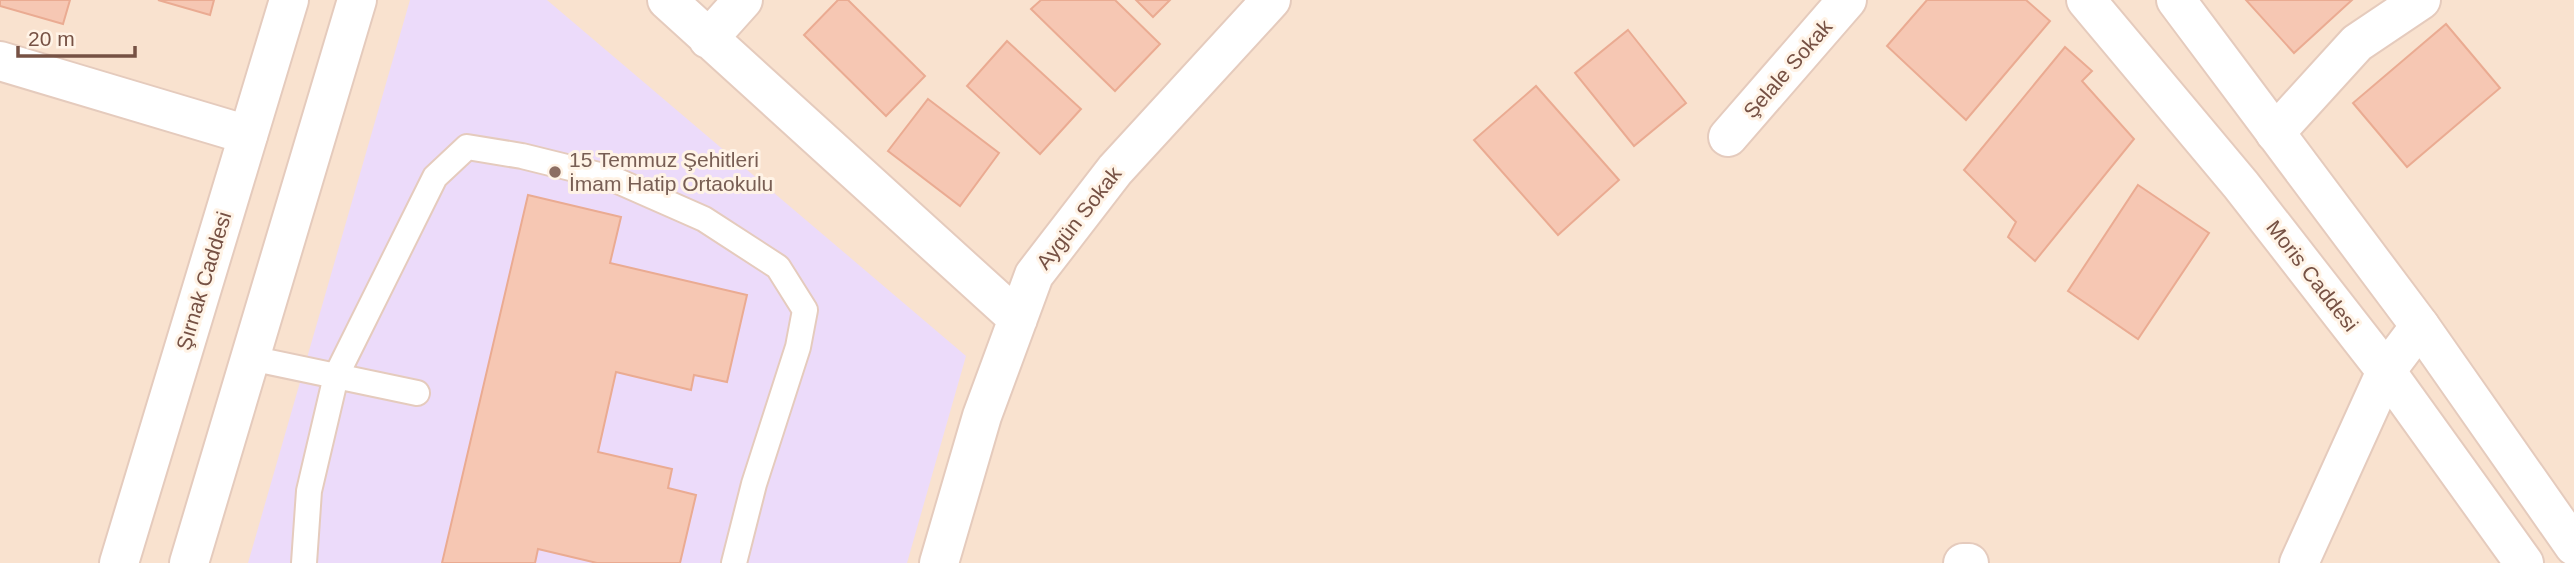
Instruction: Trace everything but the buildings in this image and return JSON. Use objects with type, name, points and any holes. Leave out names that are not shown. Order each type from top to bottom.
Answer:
[{"type":"street","name":"Şırnak Caddesi","points":[[119,563],[289,0]]},
{"type":"street","points":[[189,563],[358,0]]},
{"type":"street","points":[[667,0],[1018,319]]},
{"type":"street","points":[[708,39],[743,0]]},
{"type":"street","name":"Aygün Sokak","points":[[939,563],[982,416],[1034,275],[1115,170],[1271,0]]},
{"type":"street","name":"Şelale Sokak","points":[[1728,137],[1847,0]]},
{"type":"street","name":"Moris Caddesi","points":[[2086,0],[2241,185],[2386,371],[2524,563]]},
{"type":"street","points":[[2176,0],[2420,326],[2574,546]]},
{"type":"street","points":[[2275,132],[2357,43],[2421,0]]},
{"type":"street","points":[[0,61],[248,135]]},
{"type":"street","points":[[2299,563],[2386,371],[2420,326]]},
{"type":"street","points":[[1963,563],[1969,563]]},
{"type":"lane","points":[[304,563],[309,491],[336,376],[435,177],[467,147],[522,156],[611,178],[704,219],[778,267],[804,310],[798,347],[754,484],[734,563]]},
{"type":"lane","points":[[250,358],[417,393]]},
{"type":"shaded area","points":[[0,0],[2574,0],[2574,563],[0,563]]},
{"type":"shaded area","name":"15 Temmuz Şehitleri İmam Hatip Ortaokulu","points":[[410,0],[547,0],[966,356],[907,563],[248,563]]},
{"type":"place","name":"15 Temmuz Şehitleri İmam Hatip Ortaokulu","points":[[555,172]]}]
